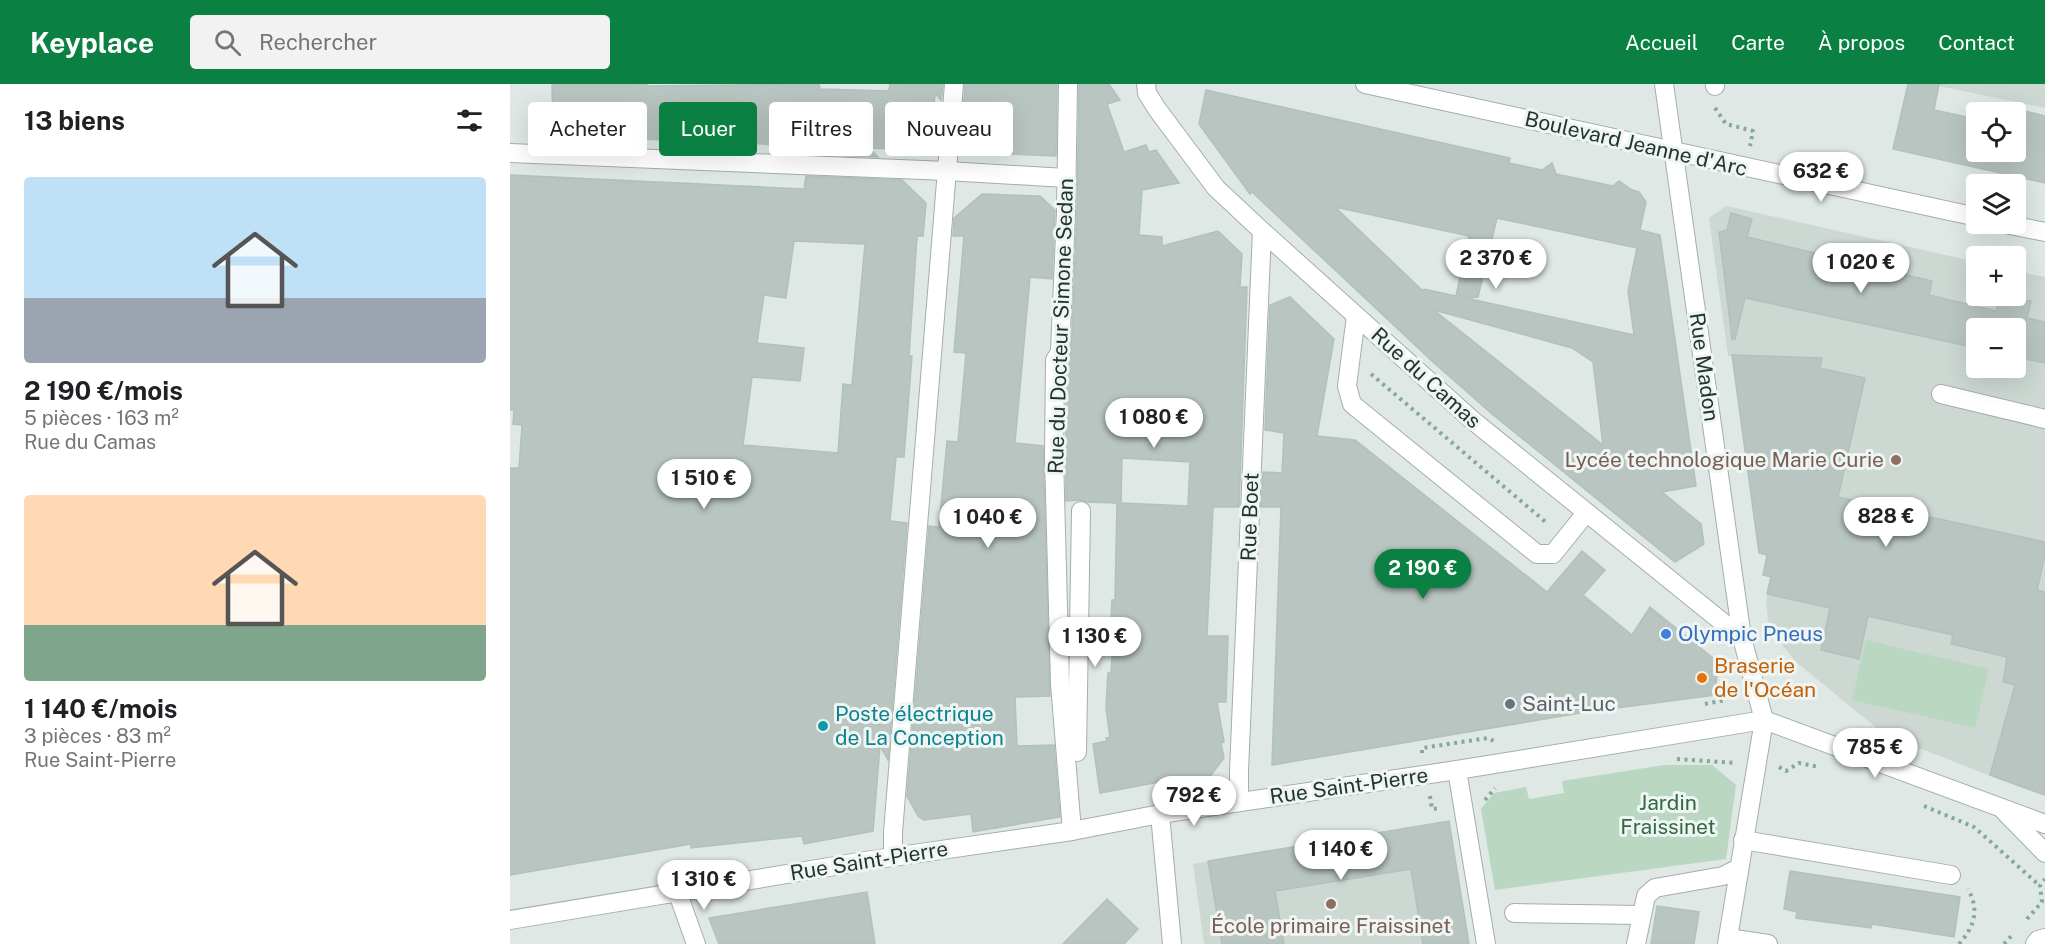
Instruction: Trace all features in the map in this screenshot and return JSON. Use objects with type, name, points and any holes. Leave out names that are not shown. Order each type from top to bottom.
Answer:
[{"type":"street","points":[[893,857],[894,820],[954,84]]},
{"type":"street","name":"Rue du Docteur Simone Sedan","points":[[1068,84],[1060,352],[1055,360],[1054,456],[1060,684],[1072,825]]},
{"type":"street","name":"Rue du Camas","points":[[1146,84],[1147,93],[1157,110],[1216,189],[1471,419],[1742,638]]},
{"type":"street","name":"Boulevard Jeanne d'Arc","points":[[1365,84],[1966,216]]},
{"type":"street","name":"Rue Madon","points":[[1664,84],[1742,638],[1764,720]]},
{"type":"street","points":[[510,153],[1066,178]]},
{"type":"street","points":[[2026,228],[2045,232]]},
{"type":"street","name":"Rue Boet","points":[[1239,802],[1262,231]]},
{"type":"street","points":[[1356,316],[1347,386],[1352,404],[1538,554],[1553,554],[1586,513]]},
{"type":"street","points":[[1941,394],[2045,420]]},
{"type":"street","points":[[1072,825],[1078,795],[1076,722],[1081,511]]},
{"type":"street","points":[[1764,720],[1727,941],[1768,944]]},
{"type":"street","name":"Rue Saint-Pierre","points":[[510,920],[1072,825],[1457,770],[1764,720],[2045,824]]},
{"type":"street","points":[[1457,770],[1486,944]]},
{"type":"street","name":"Rue Saint-Pierre","points":[[1998,805],[2045,853]]},
{"type":"street","points":[[1160,814],[1172,944]]},
{"type":"street","points":[[1743,840],[1951,876]]},
{"type":"street","points":[[1636,944],[1646,896],[1655,888],[1723,876],[1739,868]]},
{"type":"street","points":[[677,891],[696,944]]},
{"type":"street","points":[[1515,913],[1641,915]]},
{"type":"street","points":[[2034,944],[2045,938]]},
{"type":"path","points":[[1715,85],[1715,108],[1726,124],[1753,131],[1749,150]]},
{"type":"path","points":[[1352,346],[1359,364],[1554,529]]},
{"type":"path","points":[[1714,750],[1714,761],[1779,767],[1786,771],[1800,763],[1830,769]]},
{"type":"path","points":[[1922,806],[1974,827],[2040,886],[2042,902],[2026,919]]},
{"type":"path","points":[[1951,876],[1967,888],[1974,901],[1974,919],[1968,933],[1959,944]]},
{"type":"path","points":[[2040,886],[2045,879]]},
{"type":"path","points":[[2004,944],[2019,927]]},
{"type":"shaded area","points":[[1929,84],[2045,84],[2045,108],[2026,104],[2026,102],[2016,102]]},
{"type":"shaded area","name":"Lycée technologique Marie Curie","points":[[1726,206],[1966,260],[1966,306],[2026,306],[2026,273],[2045,277],[2045,793],[2042,795],[2019,787],[1893,738],[1879,730],[1795,661],[1775,636],[1768,621],[1766,601],[1771,577],[1763,575],[1767,555],[1759,553],[1732,356],[1728,356],[1709,218]]},
{"type":"shaded area","name":"École primaire Fraissinet","points":[[1449,821],[1469,944],[1204,944],[1193,864]]},
{"type":"green space","points":[[1866,640],[1989,669],[1975,728],[1852,700]]},
{"type":"green space","name":"Jardin Fraissinet","points":[[1664,765],[1712,765],[1736,785],[1726,859],[1495,890],[1481,809],[1494,793],[1526,787],[1529,799],[1564,793],[1562,781]]},
{"type":"building","points":[[552,84],[647,84],[647,86],[819,84],[820,89],[889,91],[890,84],[943,84],[941,100],[935,93],[934,102],[885,102],[885,149],[873,148],[873,102],[769,102],[769,144],[757,144],[757,102],[659,102],[659,140],[647,139],[647,102],[552,102]]},
{"type":"building","points":[[965,84],[1057,84],[1056,156],[1013,154],[1013,102],[964,102]]},
{"type":"building","points":[[1079,84],[1109,84],[1120,100],[1107,104],[1124,152],[1146,145],[1149,152],[1156,150],[1179,183],[1142,190],[1139,235],[1162,237],[1162,246],[1218,231],[1242,254],[1240,287],[1247,287],[1239,507],[1213,507],[1207,636],[1228,636],[1226,702],[1217,702],[1224,742],[1221,743],[1224,758],[1211,775],[1192,778],[1191,776],[1100,793],[1093,744],[1107,741],[1106,738],[1110,737],[1106,708],[1114,624],[1111,623],[1112,600],[1115,600],[1117,503],[1066,501],[1066,363],[1071,352],[1077,212]],"holes":[[[1122,458],[1190,462],[1188,506],[1121,503]]]},
{"type":"building","points":[[1908,84],[1939,84],[1934,110],[1966,117],[1966,162],[2026,162],[2026,111],[2045,116],[2045,183],[2026,179],[2026,174],[2005,174],[1893,149]]},
{"type":"building","points":[[1206,90],[1510,158],[1509,163],[1542,170],[1552,163],[1556,174],[1613,186],[1619,181],[1639,192],[1646,202],[1640,230],[1660,235],[1696,486],[1662,492],[1701,524],[1704,544],[1675,562],[1492,414],[1433,362],[1252,192],[1250,194],[1199,124]],"holes":[[[1335,207],[1469,236],[1456,296],[1424,289],[1423,291]],[[1497,218],[1637,248],[1628,291],[1634,335],[1466,298],[1478,297]],[[1434,310],[1572,348],[1593,362],[1603,445]]]},
{"type":"building","points":[[510,175],[804,189],[806,176],[902,180],[926,203],[923,236],[917,236],[909,356],[912,356],[904,457],[896,457],[890,521],[907,523],[888,760],[880,746],[873,831],[804,844],[802,836],[691,848],[691,844],[510,875],[510,468],[519,468],[522,425],[513,424],[514,410],[510,410]],"holes":[[[794,241],[865,244],[852,385],[843,384],[838,453],[743,445],[752,377],[800,381],[804,348],[757,343],[764,295],[786,298]]]},
{"type":"building","points":[[982,194],[1040,196],[1055,210],[1052,279],[1030,277],[1015,443],[1043,446],[1050,696],[1015,697],[1017,746],[1054,745],[1060,817],[973,832],[971,814],[924,820],[918,816],[907,796],[929,526],[939,527],[947,441],[958,442],[966,353],[954,352],[964,236],[953,236],[954,218]]},
{"type":"building","points":[[1731,213],[1752,219],[1747,237],[1932,281],[1929,295],[1966,304],[1966,306],[1996,311],[1997,306],[2026,306],[2026,300],[2031,301],[2027,318],[2045,322],[2045,363],[2026,359],[2026,318],[1966,318],[1966,346],[1745,298],[1735,339],[1732,339],[1719,232],[1727,230]]},
{"type":"building","points":[[1290,297],[1334,339],[1317,436],[1355,440],[1547,592],[1582,551],[1605,570],[1583,595],[1632,635],[1650,607],[1718,662],[1715,695],[1586,712],[1272,765],[1281,507],[1261,507],[1263,472],[1282,473],[1284,433],[1265,430],[1270,305]]},
{"type":"building","points":[[1732,355],[1822,358],[1820,368],[1865,378],[1838,497],[2045,542],[2045,555],[2037,590],[2045,592],[2045,795],[1990,775],[2015,685],[2003,682],[2007,657],[1951,644],[1953,635],[1868,616],[1859,659],[1821,650],[1830,608],[1767,594],[1771,577],[1763,575],[1767,555],[1759,553]]},
{"type":"building","name":"École primaire Fraissinet","points":[[1449,821],[1469,944],[1423,944],[1411,869],[1275,891],[1284,944],[1222,944],[1208,861]]},
{"type":"building","points":[[1790,871],[1960,897],[1954,937],[1872,924],[1871,928],[1796,918],[1797,912],[1784,909]]},
{"type":"building","points":[[867,892],[875,944],[719,944],[709,918]]},
{"type":"building","points":[[1107,899],[1138,929],[1124,944],[1063,944]]},
{"type":"building","points":[[1657,906],[1699,912],[1694,944],[1651,944]]},
{"type":"place","name":"Lycée technologique Marie Curie","points":[[1896,460]]},
{"type":"place","name":"Olympic Pneus","points":[[1666,634]]},
{"type":"place","name":"Braserie de l'Océan","points":[[1702,678]]},
{"type":"place","name":"Saint-Luc","points":[[1510,704]]},
{"type":"place","name":"Poste électrique de La Conception","points":[[823,726]]},
{"type":"place","name":"École primaire Fraissinet","points":[[1331,904]]}]
